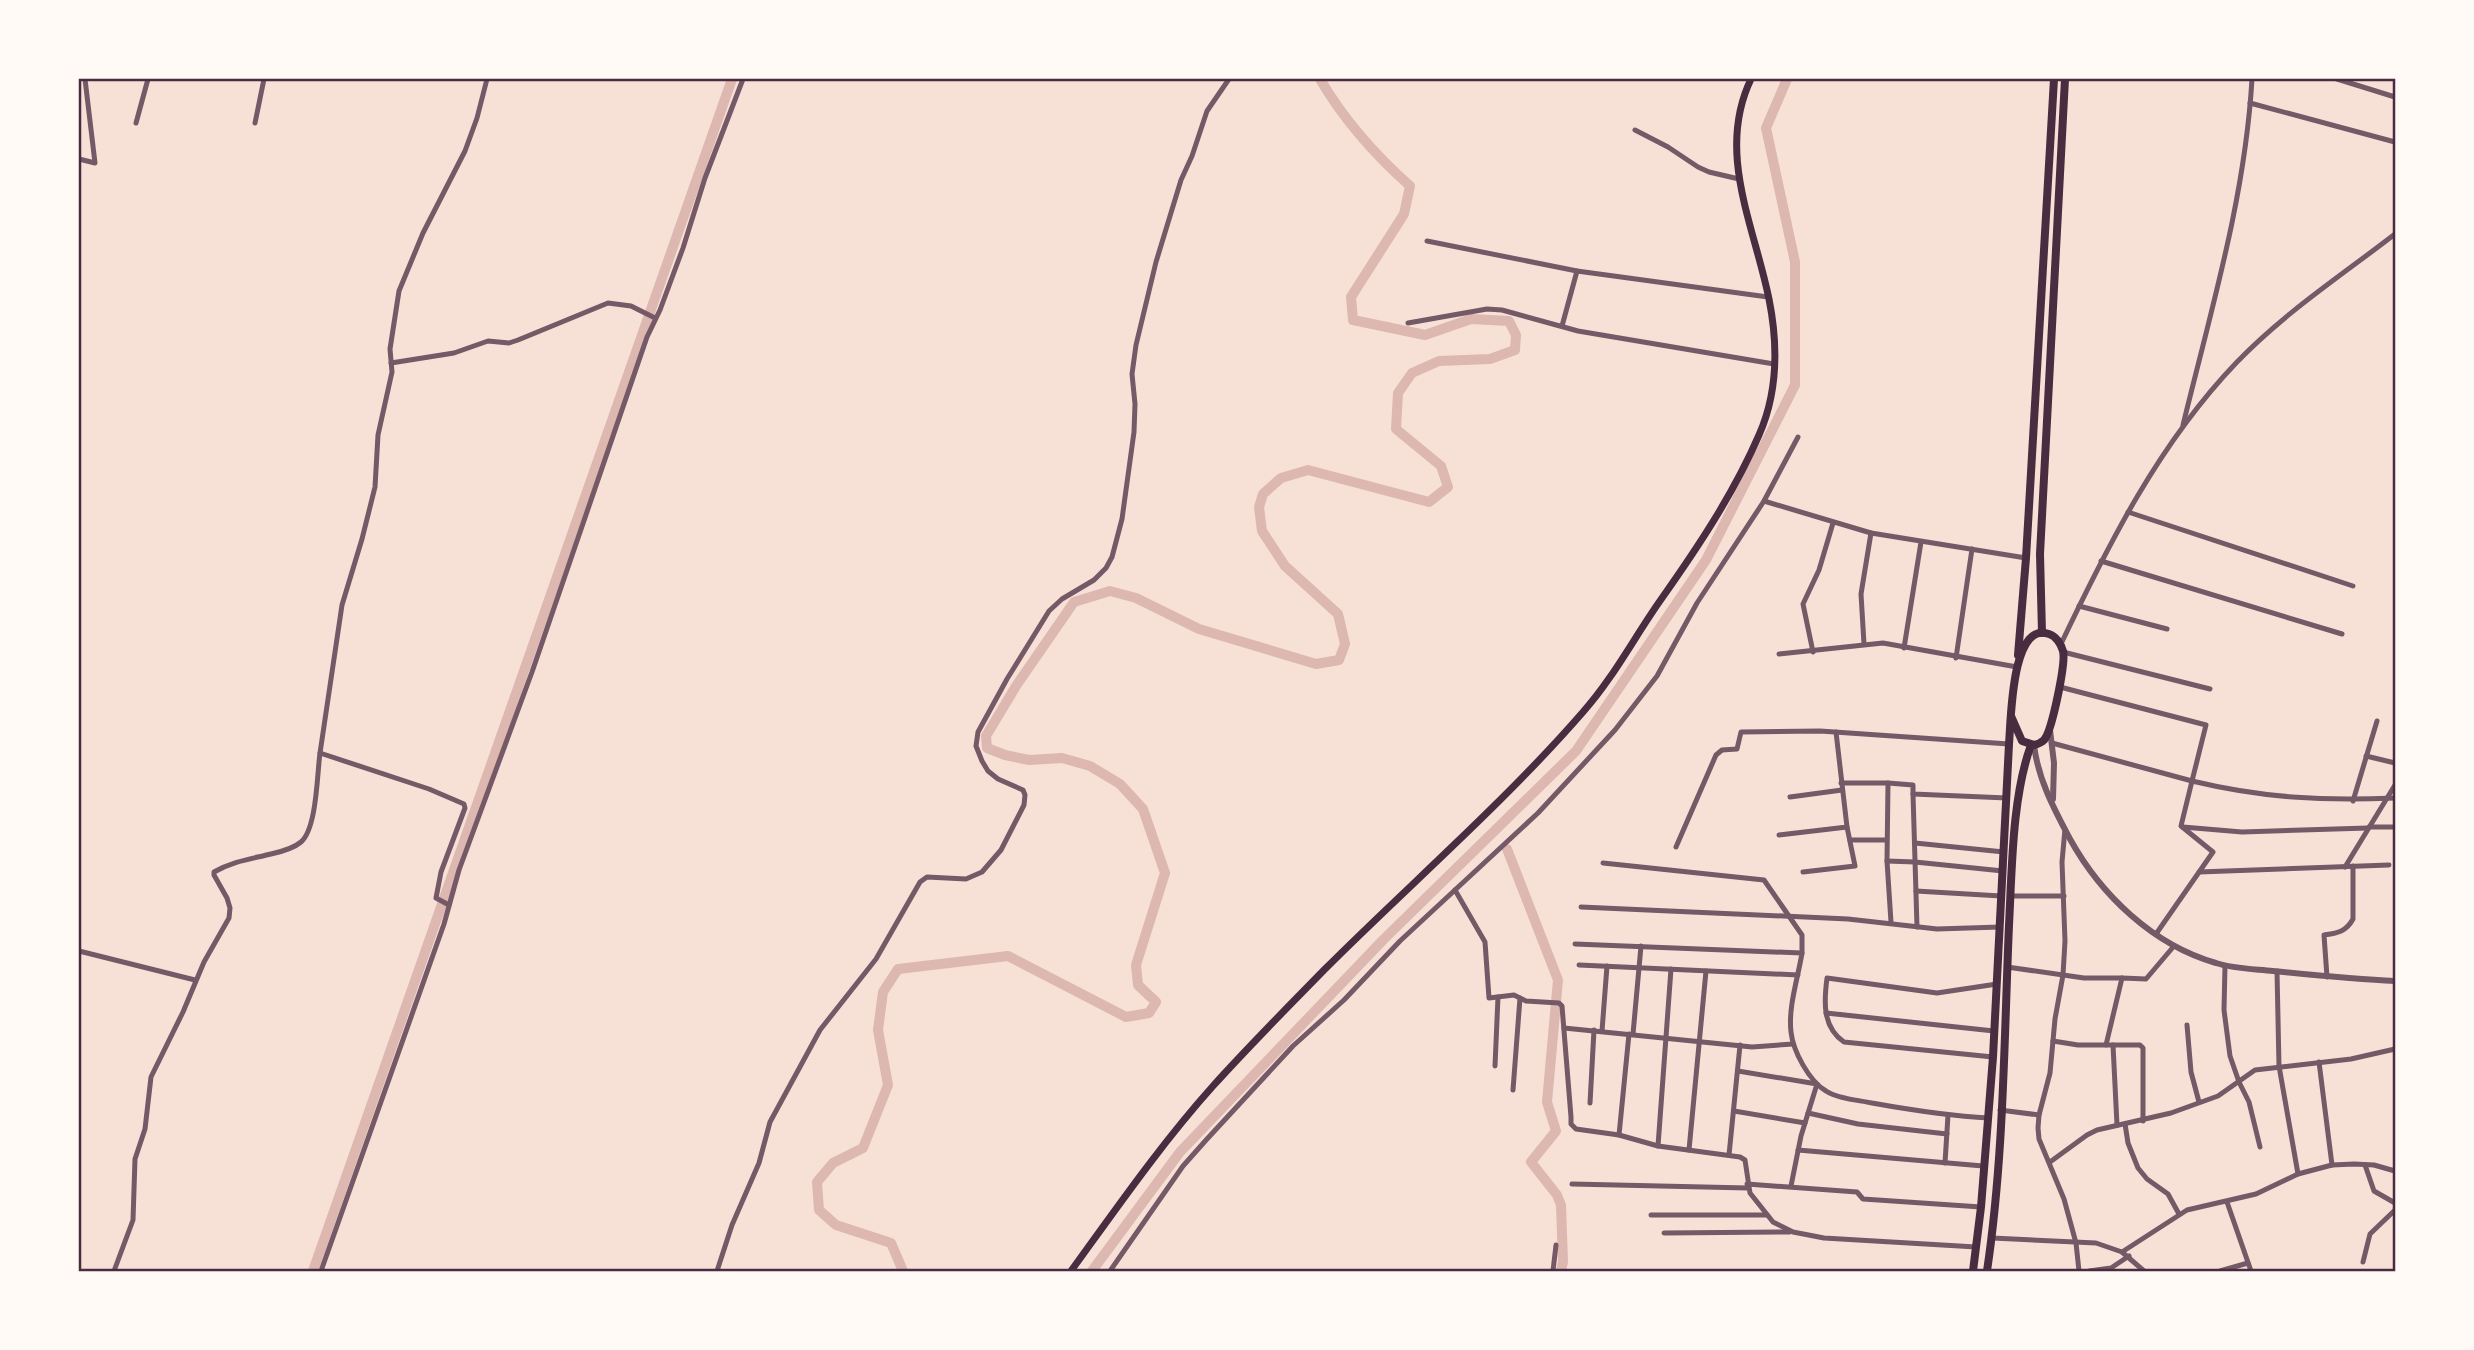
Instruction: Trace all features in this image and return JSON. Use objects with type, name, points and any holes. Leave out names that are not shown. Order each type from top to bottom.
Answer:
[{"type":"main road","points":[[1071,1271],[1169,1139],[1213,1086],[1323,971],[1537,761],[1585,710],[1706,531],[1746,462],[1761,430],[1772,393],[1775,342],[1769,297],[1739,178],[1735,148],[1741,107],[1751,79]]},
{"type":"main road","points":[[1987,1271],[1992,1238],[2007,967],[2003,871],[2009,744],[2026,558],[2054,79]]},
{"type":"main road","points":[[2042,633],[2040,554],[2065,79]]},
{"type":"main road","points":[[1973,1271],[1989,1118],[2000,927],[2023,769],[2032,745],[2043,741],[2049,727],[2060,687],[2062,649],[2054,637],[2042,633],[2030,638],[2017,666]]},
{"type":"main road","points":[[2011,716],[2019,737],[2032,745]]},
{"type":"main road","points":[[1992,1070],[2002,1071]]},
{"type":"street","points":[[79,159],[95,163],[85,79]]},
{"type":"street","points":[[136,124],[148,79]]},
{"type":"street","points":[[255,123],[264,79]]},
{"type":"street","points":[[114,1271],[133,1220],[135,1160],[145,1129],[151,1077],[157,1059],[179,1021],[195,980],[229,918],[227,898],[214,872],[235,862],[272,854],[301,842],[311,822],[342,605],[375,487],[378,435],[392,372],[391,341],[399,291],[423,233],[466,151],[487,79]]},
{"type":"street","points":[[321,1271],[654,318],[660,310],[705,178],[743,79]]},
{"type":"street","points":[[717,1271],[732,1225],[759,1164],[770,1122],[820,1030],[876,959],[920,881],[927,877],[965,879],[982,872],[1001,850],[1024,804],[1023,790],[998,779],[988,771],[976,746],[978,732],[1049,611],[1062,599],[1094,580],[1112,557],[1122,519],[1134,432],[1132,374],[1136,345],[1156,262],[1181,180],[1207,111],[1229,79]]},
{"type":"street","points":[[2182,428],[2228,245],[2246,151],[2252,79]]},
{"type":"street","points":[[2337,79],[2395,97]]},
{"type":"street","points":[[2250,103],[2395,142]]},
{"type":"street","points":[[1636,130],[1698,167],[1739,178]]},
{"type":"street","points":[[2210,689],[2062,649],[2079,606],[2127,512],[2182,428],[2214,387],[2253,346],[2395,234]]},
{"type":"street","points":[[1427,241],[1577,271],[1769,297]]},
{"type":"street","points":[[1562,326],[1577,271]]},
{"type":"street","points":[[391,363],[454,353],[488,341],[518,340],[608,303],[619,303],[654,318]]},
{"type":"street","points":[[1408,323],[1487,309],[1502,310],[1650,345],[1774,364]]},
{"type":"street","points":[[1110,1271],[1187,1161],[1293,1046],[1345,1000],[1400,942],[1538,813],[1615,730],[1650,687],[1697,603],[1764,501],[1798,437]]},
{"type":"street","points":[[1764,501],[1871,533],[2026,558]]},
{"type":"street","points":[[2127,512],[2353,586]]},
{"type":"street","points":[[1813,652],[1803,604],[1819,570],[1833,523]]},
{"type":"street","points":[[1864,644],[1861,594],[1871,533]]},
{"type":"street","points":[[1904,648],[1921,542]]},
{"type":"street","points":[[1956,657],[1972,550]]},
{"type":"street","points":[[2101,561],[2342,634]]},
{"type":"street","points":[[2079,606],[2167,629]]},
{"type":"street","points":[[1779,654],[1883,643],[2017,666]]},
{"type":"street","points":[[2060,687],[2206,725],[2181,827]]},
{"type":"street","points":[[2353,801],[2377,720]]},
{"type":"street","points":[[2049,727],[2052,743],[2052,801]]},
{"type":"street","points":[[1676,847],[1716,755],[1722,750],[1737,750],[1740,732],[1836,732],[2009,744]]},
{"type":"street","points":[[1803,872],[1855,866],[1847,827],[1836,732]]},
{"type":"street","points":[[2052,743],[2192,781],[2293,799],[2353,801],[2395,798]]},
{"type":"street","points":[[2032,745],[2040,774],[2082,860],[2118,904],[2174,946],[2192,956],[2225,966],[2395,981]]},
{"type":"street","points":[[320,753],[429,789],[464,804],[457,834],[441,873],[436,898],[448,905]]},
{"type":"street","points":[[2366,756],[2395,763]]},
{"type":"street","points":[[1842,783],[1913,785],[1917,927]]},
{"type":"street","points":[[1888,783],[1886,861],[1891,922]]},
{"type":"street","points":[[2345,867],[2395,785]]},
{"type":"street","points":[[1790,797],[1842,790]]},
{"type":"street","points":[[1913,794],[2007,798]]},
{"type":"street","points":[[1779,835],[1847,827]]},
{"type":"street","points":[[2181,827],[2242,832],[2395,827]]},
{"type":"street","points":[[2156,934],[2213,852],[2181,827]]},
{"type":"street","points":[[2065,828],[2062,862],[2063,975],[2050,1073],[2039,1115],[2039,1139],[2064,1199],[2076,1243],[2079,1271]]},
{"type":"street","points":[[1850,840],[1886,840]]},
{"type":"street","points":[[1915,844],[2004,852]]},
{"type":"street","points":[[1886,861],[2003,871]]},
{"type":"street","points":[[1603,863],[1764,880],[1802,935],[1791,1031],[1793,1044],[1817,1084],[1798,1150],[1791,1186]]},
{"type":"street","points":[[2199,872],[2389,865]]},
{"type":"street","points":[[2327,977],[2324,935],[2340,933],[2349,927],[2353,919],[2353,866]]},
{"type":"street","points":[[1455,890],[1485,942],[1488,996],[1492,998],[1514,995],[1530,1002],[1556,1003],[1563,1008],[1572,1124],[1576,1129],[1619,1135],[1658,1146],[1741,1157],[1745,1160],[1747,1186],[1767,1215],[1773,1222],[1793,1232]]},
{"type":"street","points":[[1916,891],[2006,896],[2064,895]]},
{"type":"street","points":[[1581,907],[1891,922],[1951,929],[2000,927]]},
{"type":"street","points":[[1575,944],[1802,953]]},
{"type":"street","points":[[2007,967],[2063,975],[2146,979],[2174,946]]},
{"type":"street","points":[[1619,1135],[1641,947]]},
{"type":"street","points":[[79,951],[195,980]]},
{"type":"street","points":[[1579,965],[1798,975]]},
{"type":"street","points":[[1602,1031],[1607,966]]},
{"type":"street","points":[[2225,966],[2227,1037],[2233,1067],[2249,1102],[2260,1147]]},
{"type":"street","points":[[1658,1146],[1671,969]]},
{"type":"street","points":[[1689,1150],[1706,971]]},
{"type":"street","points":[[2277,971],[2279,1066],[2298,1174]]},
{"type":"street","points":[[1993,1057],[1844,1042],[1830,1028],[1824,1002],[1827,978],[1937,993],[1997,984]]},
{"type":"street","points":[[2117,1125],[2110,1045],[2122,978]]},
{"type":"street","points":[[1495,1066],[1498,997]]},
{"type":"street","points":[[1513,1090],[1520,998]]},
{"type":"street","points":[[1826,1013],[1994,1031]]},
{"type":"street","points":[[2187,1025],[2191,1072],[2199,1102]]},
{"type":"street","points":[[1564,1028],[1740,1045],[1793,1044]]},
{"type":"street","points":[[1590,1103],[1594,1030]]},
{"type":"street","points":[[2053,1041],[2078,1045],[2140,1045],[2143,1048],[2143,1121]]},
{"type":"street","points":[[1730,1155],[1740,1045]]},
{"type":"street","points":[[2050,1162],[2087,1135],[2117,1125],[2143,1121],[2218,1096],[2255,1070],[2351,1059],[2395,1049]]},
{"type":"street","points":[[2319,1062],[2332,1165]]},
{"type":"street","points":[[1738,1071],[1817,1084],[1833,1094],[1948,1115],[1989,1118]]},
{"type":"street","points":[[2000,1110],[2039,1115]]},
{"type":"street","points":[[1734,1111],[1805,1123]]},
{"type":"street","points":[[1808,1113],[1858,1124],[1947,1134]]},
{"type":"street","points":[[1945,1163],[1948,1115]]},
{"type":"street","points":[[2125,1124],[2128,1143],[2138,1168],[2147,1179],[2168,1194],[2179,1214]]},
{"type":"street","points":[[1798,1150],[1983,1166]]},
{"type":"street","points":[[2365,1164],[2374,1191],[2395,1203]]},
{"type":"street","points":[[2122,1252],[2179,1214],[2256,1194],[2298,1174],[2332,1165],[2365,1164],[2395,1171]]},
{"type":"street","points":[[1572,1184],[1791,1186],[1857,1192],[1863,1199],[1981,1207]]},
{"type":"street","points":[[2227,1202],[2251,1271]]},
{"type":"street","points":[[2363,1262],[2370,1234],[2395,1210]]},
{"type":"street","points":[[1651,1215],[1767,1215]]},
{"type":"street","points":[[1664,1233],[1793,1232],[1824,1238],[1976,1247]]},
{"type":"street","points":[[1992,1238],[2096,1243],[2129,1256],[2144,1271]]},
{"type":"street","points":[[1552,1271],[1556,1245]]},
{"type":"street","points":[[2089,1271],[2110,1268],[2129,1256]]},
{"type":"street","points":[[2220,1271],[2248,1263]]},
{"type":"waterway","points":[[313,1271],[732,79]]},
{"type":"waterway","points":[[903,1271],[891,1243],[836,1225],[819,1210],[817,1182],[833,1163],[863,1148],[888,1085],[878,1030],[883,992],[898,969],[1008,956],[1126,1017],[1149,1013],[1156,1002],[1138,985],[1136,965],[1165,873],[1143,809],[1120,784],[1090,766],[1062,758],[1029,760],[987,748],[986,736],[1016,686],[1074,602],[1110,591],[1136,598],[1199,629],[1316,664],[1339,660],[1345,644],[1338,614],[1285,566],[1262,531],[1259,507],[1263,494],[1281,478],[1308,470],[1429,502],[1448,487],[1441,466],[1396,429],[1398,393],[1412,373],[1439,361],[1490,359],[1515,350],[1516,335],[1509,321],[1471,319],[1425,335],[1353,320],[1351,297],[1404,214],[1410,186],[1360,136],[1320,79]]},
{"type":"waterway","points":[[1092,1271],[1180,1152],[1384,939],[1576,751],[1706,560],[1795,385],[1795,262],[1766,128],[1787,79]]},
{"type":"waterway","points":[[1507,849],[1558,980],[1547,1102],[1556,1131],[1531,1162],[1557,1195],[1561,1205],[1561,1271]]}]
